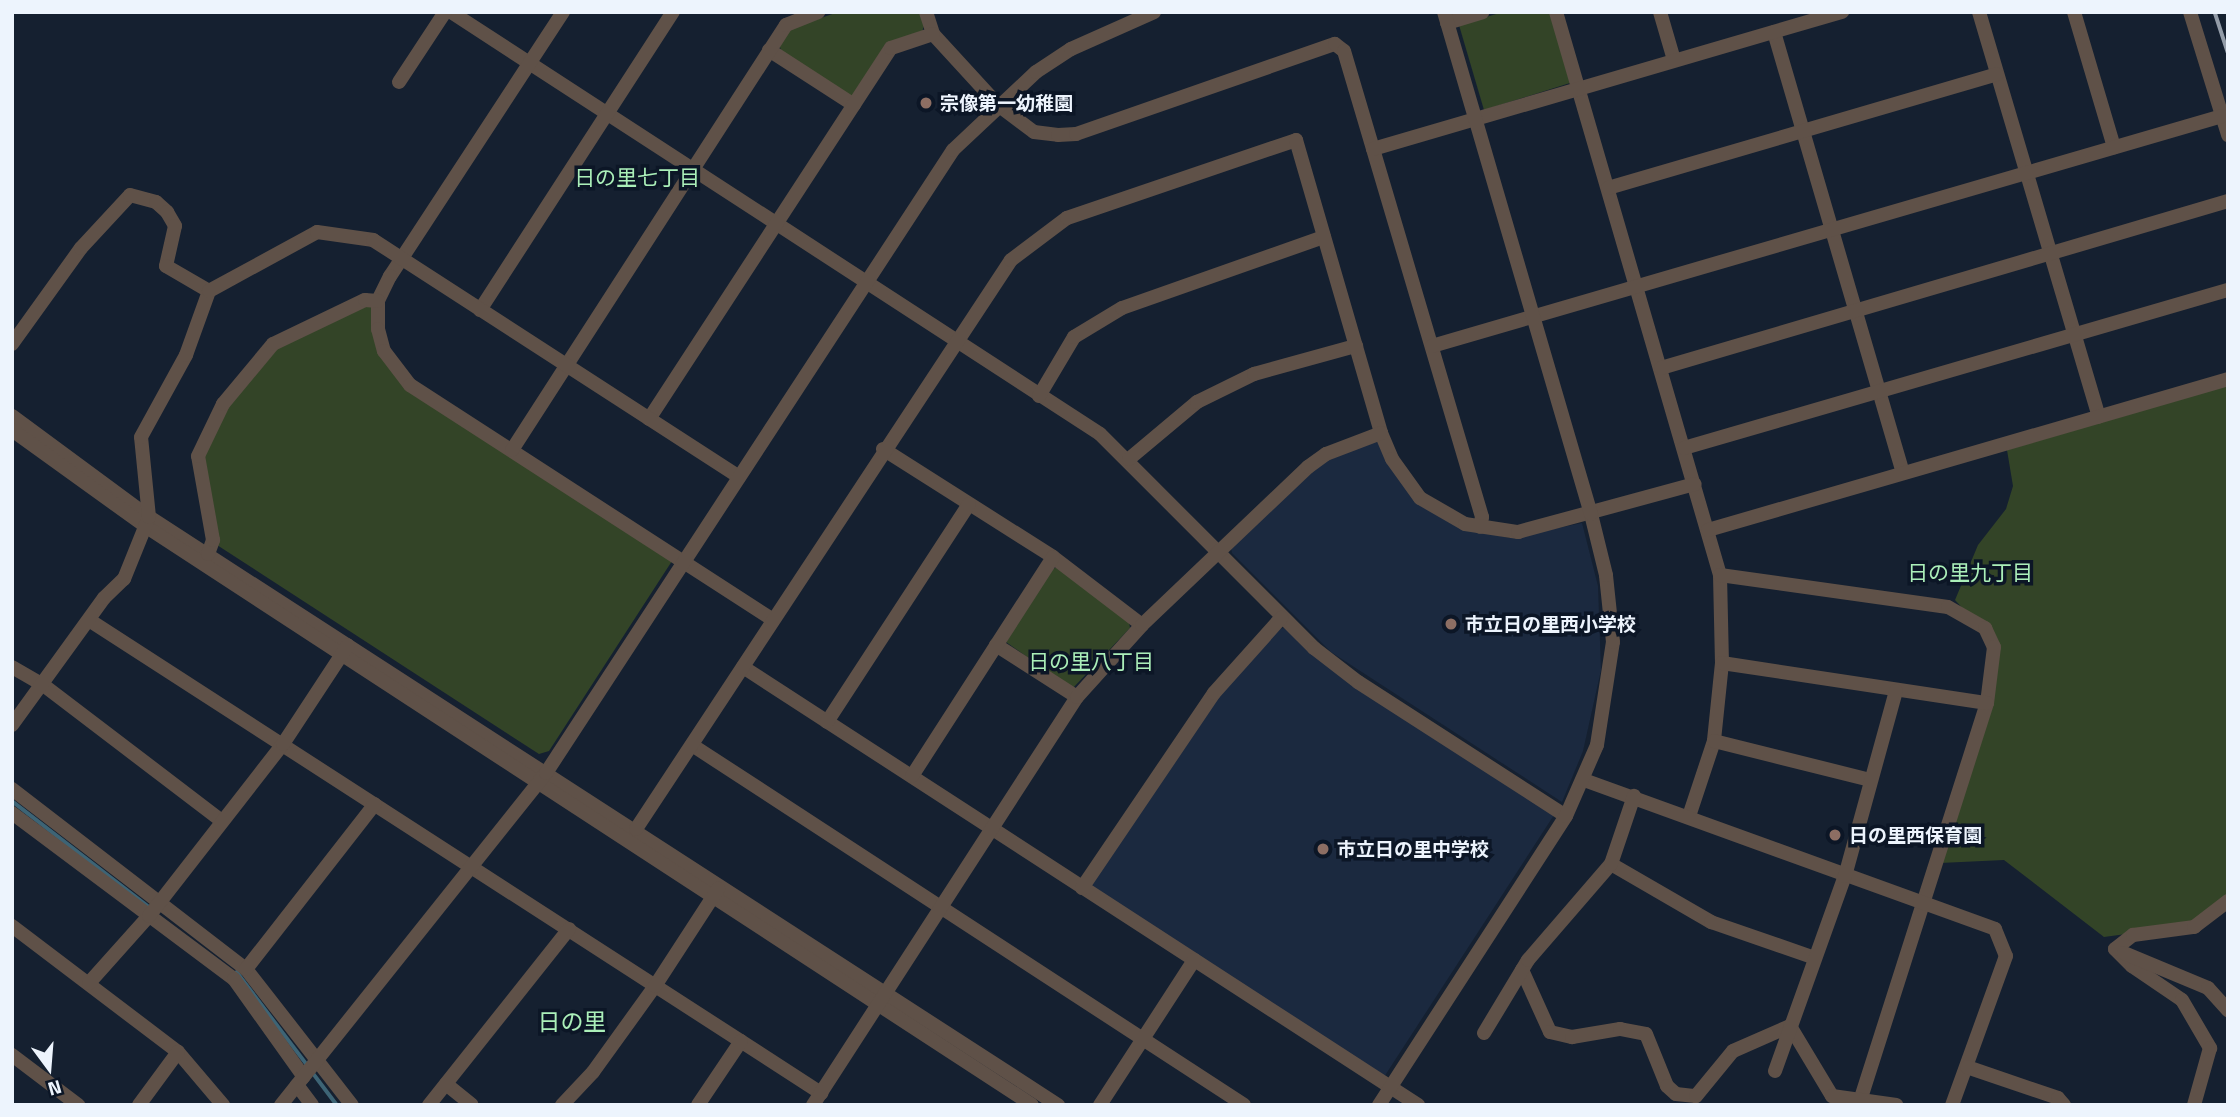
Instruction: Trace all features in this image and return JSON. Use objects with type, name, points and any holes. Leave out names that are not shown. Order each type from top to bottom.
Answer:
[{"type":"street","points":[[398,82],[444,12]]},
{"type":"street","points":[[451,12],[778,223],[1040,396],[1129,459],[1281,618],[1357,682],[1566,816]]},
{"type":"street","points":[[563,12],[401,259],[378,300],[378,329],[384,351],[398,373],[773,620]]},
{"type":"street","points":[[480,310],[673,12]]},
{"type":"street","points":[[512,450],[786,25],[819,12]]},
{"type":"street","points":[[926,12],[933,34],[998,105],[1034,132],[1076,134],[1335,44],[1344,51],[1482,517],[1480,527]]},
{"type":"street","points":[[281,1105],[543,778],[953,150],[998,105],[1071,49],[1154,12]]},
{"type":"street","points":[[1379,1105],[1566,816],[1584,780],[1605,714],[1613,642],[1606,575],[1591,514],[1446,17],[1482,12]]},
{"type":"street","points":[[1556,12],[1720,575],[1722,663],[1714,741],[1689,816]]},
{"type":"street","points":[[1660,12],[1674,60]]},
{"type":"street","points":[[1373,149],[1842,12]]},
{"type":"street","points":[[1979,12],[2099,416]]},
{"type":"street","points":[[2074,12],[2114,147]]},
{"type":"street","points":[[2190,12],[2228,135]]},
{"type":"street","points":[[1774,33],[1902,473]]},
{"type":"street","points":[[649,419],[891,48],[933,34]]},
{"type":"street","points":[[769,50],[854,105]]},
{"type":"street","points":[[1608,188],[1997,74]]},
{"type":"street","points":[[1432,346],[2222,116]]},
{"type":"street","points":[[636,830],[883,449],[1011,260],[1067,218],[1296,140],[1381,433],[1392,459],[1420,498],[1480,527],[1518,532],[1695,484]]},
{"type":"street","points":[[12,344],[81,248],[130,195],[156,202],[167,212],[175,226],[166,266],[209,291]]},
{"type":"street","points":[[1661,368],[2228,201]]},
{"type":"street","points":[[12,725],[89,620],[124,579],[147,522],[141,437],[186,355],[209,291],[317,232],[373,240],[739,477]]},
{"type":"street","points":[[1040,396],[1074,337],[1122,308],[1325,237]]},
{"type":"street","points":[[1685,448],[2228,290]]},
{"type":"street","points":[[208,554],[212,540],[198,456],[223,404],[273,344],[365,300],[378,300]]},
{"type":"street","points":[[1129,459],[1197,402],[1254,374],[1356,346]]},
{"type":"street","points":[[1708,530],[2228,379]]},
{"type":"street","points":[[12,416],[147,522],[208,554],[346,649]]},
{"type":"street","points":[[12,430],[147,522],[883,999],[1058,1105]]},
{"type":"street","points":[[89,620],[741,1041],[817,1099],[1077,697],[1142,625],[1308,467],[1326,454],[1381,433]]},
{"type":"street","points":[[883,449],[1053,557],[1142,625]]},
{"type":"street","points":[[827,722],[969,504]]},
{"type":"street","points":[[912,776],[1053,557]]},
{"type":"street","points":[[1720,575],[1948,607],[1985,628],[1994,647],[1987,703],[1861,1098]]},
{"type":"street","points":[[1082,888],[1214,693],[1281,618]]},
{"type":"street","points":[[996,645],[1077,697]]},
{"type":"street","points":[[89,983],[149,916],[284,744],[346,649]]},
{"type":"street","points":[[1722,663],[1987,703]]},
{"type":"street","points":[[12,667],[42,684],[222,821]]},
{"type":"street","points":[[743,667],[1418,1105]]},
{"type":"street","points":[[1775,1071],[1845,876],[1896,691]]},
{"type":"street","points":[[1714,741],[1870,780]]},
{"type":"street","points":[[692,745],[1244,1105]]},
{"type":"street","points":[[543,778],[636,830],[717,891]]},
{"type":"street","points":[[1584,780],[1994,929],[2006,956],[1952,1105]]},
{"type":"street","points":[[12,789],[246,969],[352,1105]]},
{"type":"street","points":[[1484,1033],[1522,970],[1611,864],[1634,796]]},
{"type":"street","points":[[246,969],[375,804]]},
{"type":"street","points":[[12,813],[234,979],[301,1081],[312,1105]]},
{"type":"street","points":[[1611,864],[1711,922],[1815,958]]},
{"type":"street","points":[[562,1105],[593,1072],[655,986],[717,891]]},
{"type":"street","points":[[2115,949],[2133,935],[2194,927],[2228,901]]},
{"type":"street","points":[[12,926],[178,1052],[223,1105]]},
{"type":"street","points":[[429,1105],[569,929]]},
{"type":"street","points":[[2115,949],[2208,988],[2228,1010]]},
{"type":"street","points":[[2115,949],[2132,966],[2182,1000],[2210,1048],[2194,1105]]},
{"type":"street","points":[[1100,1105],[1194,960]]},
{"type":"street","points":[[1522,970],[1550,1032],[1572,1037],[1628,1029],[1646,1034],[1667,1086],[1676,1094],[1696,1096],[1733,1051],[1790,1026]]},
{"type":"street","points":[[883,999],[1032,1105]]},
{"type":"street","points":[[1790,1026],[1832,1096],[1896,1105]]},
{"type":"street","points":[[698,1105],[741,1041]]},
{"type":"street","points":[[139,1105],[178,1052]]},
{"type":"street","points":[[12,1055],[78,1105]]},
{"type":"street","points":[[1967,1067],[2058,1098],[2064,1105]]},
{"type":"street","points":[[446,1084],[472,1105]]},
{"type":"shaded area","name":"市立日の里西小学校","points":[[1379,442],[1411,496],[1456,526],[1509,538],[1582,523],[1598,586],[1601,670],[1583,751],[1562,802],[1331,652],[1232,553],[1231,548],[1321,464],[1365,443]]},
{"type":"shaded area","name":"市立日の里中学校","points":[[1284,628],[1356,688],[1554,815],[1384,1077],[1093,889],[1092,883],[1218,698],[1278,629]]},
{"type":"green space","points":[[838,12],[920,12],[924,26],[922,32],[886,43],[855,96],[848,97],[782,52],[779,45],[790,29]]},
{"type":"green space","points":[[1503,12],[1550,12],[1570,83],[1484,110],[1459,25]]},
{"type":"green space","points":[[368,303],[374,306],[380,353],[405,387],[672,561],[549,751],[539,754],[217,545],[202,456],[224,409],[276,348]]},
{"type":"green space","points":[[2228,384],[2228,896],[2185,926],[2104,937],[2004,860],[1940,863],[1999,648],[1955,600],[1978,545],[2006,509],[2013,486],[2007,450]]},
{"type":"green space","points":[[1058,567],[1129,622],[1130,628],[1072,689],[1006,642],[1052,569]]},
{"type":"waterway","points":[[12,801],[149,907]]},
{"type":"waterway","points":[[237,972],[308,1066]]},
{"type":"waterway","points":[[313,1073],[337,1105]]},
{"type":"railway","points":[[2215,12],[2228,52]]},
{"type":"place","name":"宗像第一幼稚園","points":[[926,103]]},
{"type":"place","name":"市立日の里西小学校","points":[[1451,624]]},
{"type":"place","name":"日の里西保育園","points":[[1835,835]]},
{"type":"place","name":"市立日の里中学校","points":[[1323,849]]},
{"type":"district","name":"日の里七丁目","points":[[637,177]]},
{"type":"district","name":"日の里九丁目","points":[[1970,572]]},
{"type":"district","name":"日の里八丁目","points":[[1091,661]]},
{"type":"district","name":"日の里","points":[[572,1022]]}]
